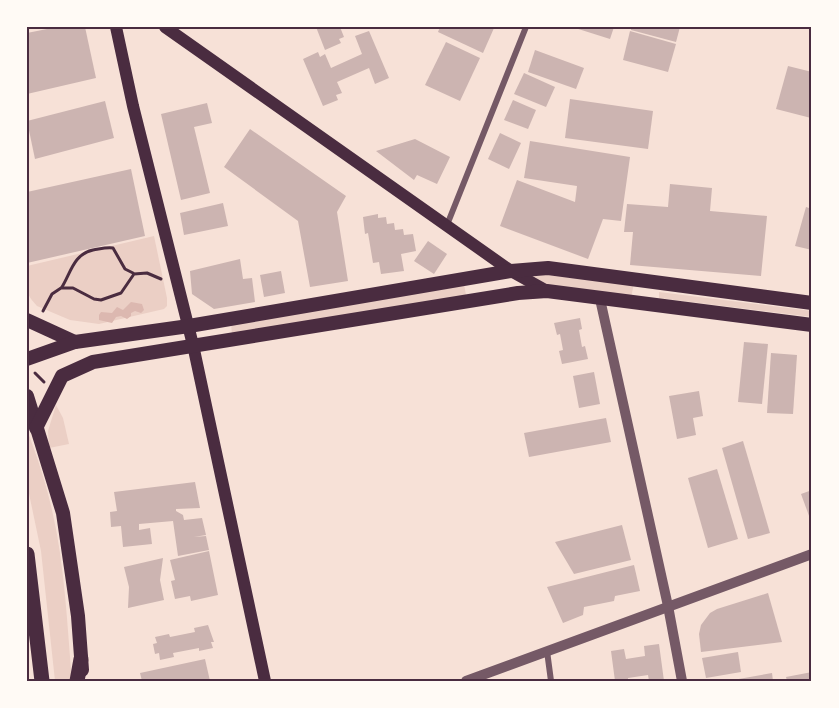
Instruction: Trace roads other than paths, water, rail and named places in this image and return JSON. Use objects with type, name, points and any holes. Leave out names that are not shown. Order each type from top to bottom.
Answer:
[{"type":"highway","points":[[27,554],[42,681]]},
{"type":"highway","points":[[78,681],[81,659]]},
{"type":"main road","points":[[116,27],[133,106],[189,326],[265,681]]},
{"type":"main road","points":[[165,27],[511,271],[547,291]]},
{"type":"main road","points":[[27,359],[75,342],[189,326],[511,271],[558,268],[812,303]]},
{"type":"main road","points":[[36,428],[62,376],[93,362],[508,294],[547,291],[812,325]]},
{"type":"main road","points":[[27,320],[75,342]]},
{"type":"main road","points":[[27,396],[63,513],[78,616],[82,681]]},
{"type":"street","points":[[447,225],[525,27]]},
{"type":"street","points":[[600,299],[668,606],[681,681]]},
{"type":"street","points":[[466,681],[812,554]]},
{"type":"street","points":[[547,651],[551,681]]}]
